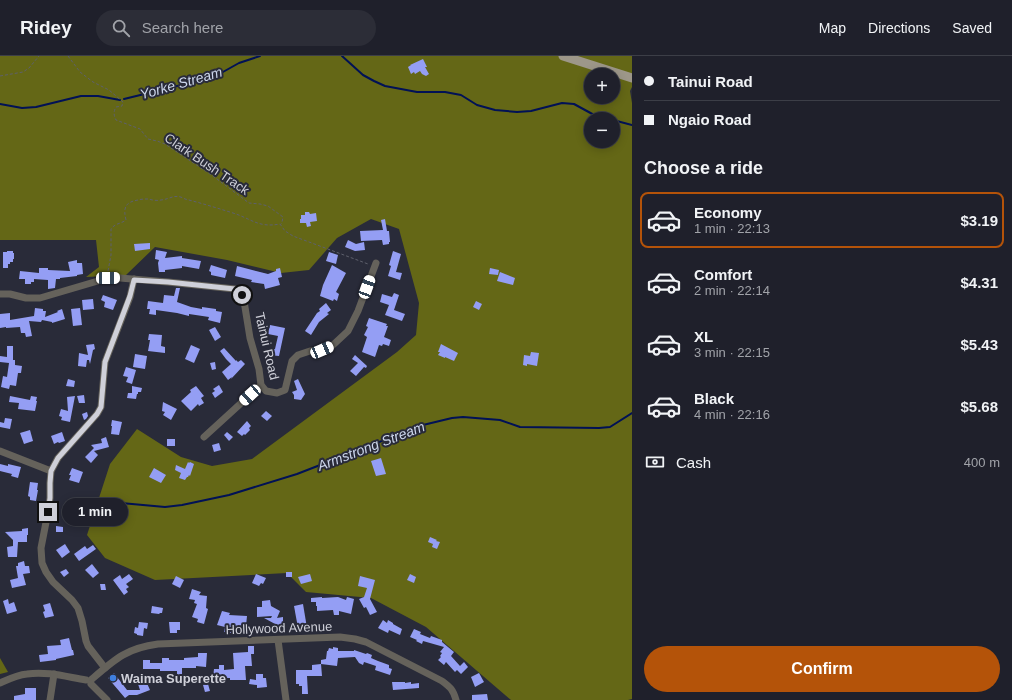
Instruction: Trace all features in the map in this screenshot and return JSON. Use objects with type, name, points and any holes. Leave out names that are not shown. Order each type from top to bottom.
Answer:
[{"type":"main road","points":[[563,56],[632,78]]},
{"type":"street","name":"Tainui Road","points":[[0,294],[10,294],[26,298],[40,298],[108,278],[235,289],[242,295],[244,301],[250,338],[260,369],[262,385],[266,391],[277,393],[285,390],[292,361],[298,355],[310,351],[322,350],[333,345],[348,331],[358,311],[376,263]]},
{"type":"street","points":[[105,668],[88,646],[78,608],[72,600],[53,582],[46,572],[42,563],[41,548],[50,498],[51,471],[58,458],[97,414],[101,407],[105,362],[130,296],[134,280]]},
{"type":"street","points":[[204,437],[262,385]]},
{"type":"street","points":[[0,451],[51,471]]},
{"type":"street","name":"Hollywood Avenue","points":[[90,681],[120,656],[131,650],[144,646],[158,644],[340,637],[366,642],[442,681],[451,688],[456,700]]},
{"type":"street","points":[[278,640],[286,700]]},
{"type":"street","points":[[0,683],[26,674],[54,674],[90,681],[107,700]]},
{"type":"street","points":[[50,700],[54,674]]},
{"type":"path","points":[[0,76],[23,72],[40,56]]},
{"type":"path","name":"Clark Bush Track","points":[[68,56],[80,72],[93,82],[109,90],[123,102],[122,106],[116,107],[114,110],[116,120],[140,129],[148,139],[165,144],[213,176],[249,203],[268,206],[283,217],[280,224]]},
{"type":"path","name":"Clark Bush Track","points":[[108,278],[111,255],[111,229],[118,223],[123,223],[126,220],[126,206],[129,202],[134,200],[146,199],[160,201],[174,196],[180,196],[234,213],[260,224],[271,226],[280,224]]},
{"type":"path","name":"Clark Bush Track","points":[[280,224],[285,232],[293,236],[370,265],[376,263]]},
{"type":"shaded area","points":[[0,56],[632,56],[632,87],[630,91],[632,103],[632,699],[511,700],[426,627],[371,598],[306,592],[287,573],[155,580],[105,558],[87,535],[110,464],[137,429],[181,457],[212,466],[252,459],[397,352],[416,335],[419,303],[399,229],[371,219],[337,238],[309,270],[281,273],[227,260],[155,247],[126,275],[86,277],[99,267],[96,240],[0,240]]},
{"type":"shaded area","points":[[0,658],[8,672],[0,674]]},
{"type":"building","points":[[423,59],[429,74],[426,76],[420,71],[415,74],[414,72],[411,74],[408,67]]},
{"type":"building","points":[[305,212],[309,212],[310,214],[316,213],[317,221],[310,222],[311,226],[307,227],[306,223],[300,223],[301,215],[305,215]]},
{"type":"building","points":[[385,219],[387,231],[389,231],[389,244],[383,245],[382,240],[361,241],[360,231],[383,230],[381,220]]},
{"type":"building","points":[[348,240],[356,244],[364,242],[365,250],[355,251],[345,247]]},
{"type":"building","points":[[150,243],[150,249],[135,251],[134,244]]},
{"type":"building","points":[[156,250],[167,252],[165,258],[182,256],[182,258],[201,261],[199,269],[182,266],[182,268],[159,272],[159,260],[155,259]]},
{"type":"building","points":[[13,251],[14,259],[13,262],[8,264],[8,268],[3,268],[3,252]]},
{"type":"building","points":[[393,251],[401,254],[396,272],[402,273],[400,280],[388,276]]},
{"type":"building","points":[[329,252],[338,255],[336,264],[326,261]]},
{"type":"building","points":[[77,260],[77,263],[82,263],[83,274],[56,279],[55,288],[48,289],[48,280],[34,279],[34,282],[31,282],[31,284],[25,284],[25,279],[19,279],[20,271],[39,273],[39,268],[70,271],[68,262]]},
{"type":"building","points":[[211,265],[227,270],[225,278],[211,275],[211,272],[209,271]]},
{"type":"building","points":[[332,265],[346,273],[336,292],[339,294],[337,301],[320,296]]},
{"type":"building","points":[[237,266],[268,274],[280,268],[282,277],[278,278],[280,285],[265,289],[264,284],[251,282],[252,280],[235,276]]},
{"type":"building","points":[[490,268],[499,270],[498,275],[489,274]]},
{"type":"building","points":[[500,272],[515,278],[513,285],[497,281]]},
{"type":"building","points":[[176,288],[180,288],[177,302],[202,309],[202,307],[216,309],[216,311],[222,312],[220,323],[208,320],[209,317],[189,314],[189,316],[156,310],[156,315],[149,314],[150,309],[147,309],[148,301],[163,303],[164,295],[174,296]]},
{"type":"building","points":[[394,293],[399,295],[394,310],[405,314],[402,321],[385,315],[389,305],[380,302],[382,294],[392,297]]},
{"type":"building","points":[[103,295],[117,300],[113,310],[104,307],[105,302],[101,300]]},
{"type":"building","points":[[93,299],[94,309],[83,310],[82,300]]},
{"type":"building","points":[[476,301],[482,304],[479,310],[473,307]]},
{"type":"building","points":[[326,303],[331,310],[327,313],[329,314],[319,322],[311,335],[305,331],[320,311],[319,309]]},
{"type":"building","points":[[35,308],[46,311],[45,317],[62,309],[65,319],[52,323],[42,320],[41,322],[29,321],[32,336],[26,337],[25,333],[21,333],[20,327],[0,328],[0,314],[10,313],[10,320],[34,316]]},
{"type":"building","points":[[80,308],[82,325],[73,326],[71,309]]},
{"type":"building","points":[[369,318],[387,324],[386,326],[388,326],[384,337],[391,340],[389,346],[383,344],[382,346],[379,345],[375,357],[362,352],[367,337],[364,335],[368,327],[366,326]]},
{"type":"building","points":[[270,325],[285,328],[279,356],[269,355],[270,349],[275,349],[278,336],[268,334]]},
{"type":"building","points":[[215,327],[221,337],[215,341],[209,330]]},
{"type":"building","points":[[149,334],[162,335],[161,346],[165,347],[165,353],[148,351],[150,340],[148,340]]},
{"type":"building","points":[[94,344],[95,349],[93,350],[90,364],[89,360],[87,360],[86,367],[78,366],[79,353],[88,355],[86,345]]},
{"type":"building","points":[[441,344],[458,353],[454,361],[438,355]]},
{"type":"building","points":[[191,345],[200,349],[194,363],[185,359]]},
{"type":"building","points":[[7,346],[13,346],[13,360],[15,360],[15,365],[22,366],[21,373],[18,373],[16,386],[10,385],[9,389],[1,387],[3,376],[7,377],[9,363],[0,362],[0,356],[7,357]]},
{"type":"building","points":[[224,348],[236,361],[238,362],[241,360],[245,364],[231,379],[232,377],[228,380],[222,372],[231,364],[220,351]]},
{"type":"building","points":[[531,352],[539,353],[537,366],[527,364],[527,366],[523,365],[524,355],[530,356]]},
{"type":"building","points":[[135,354],[147,356],[145,369],[133,367]]},
{"type":"building","points":[[355,355],[367,366],[366,368],[364,367],[356,376],[350,371],[358,363],[352,359]]},
{"type":"building","points":[[215,362],[216,369],[212,370],[210,363]]},
{"type":"building","points":[[126,367],[136,370],[132,384],[126,382],[128,377],[123,376]]},
{"type":"building","points":[[68,379],[75,381],[74,387],[66,386]]},
{"type":"building","points":[[298,379],[305,394],[301,400],[294,399],[292,392],[297,390],[294,381]]},
{"type":"building","points":[[219,385],[223,392],[215,398],[212,393],[215,391],[213,389]]},
{"type":"building","points":[[132,386],[142,388],[141,392],[138,392],[136,399],[127,398],[128,393],[132,393]]},
{"type":"building","points":[[196,386],[204,396],[201,398],[204,403],[199,406],[198,404],[191,411],[181,401],[191,392],[190,390]]},
{"type":"building","points":[[84,395],[85,403],[79,403],[77,396]]},
{"type":"building","points":[[10,396],[30,400],[31,396],[37,397],[35,411],[18,409],[19,403],[9,402]]},
{"type":"building","points":[[75,396],[70,422],[61,420],[62,417],[59,416],[61,409],[68,411],[67,397]]},
{"type":"building","points":[[163,402],[177,409],[171,420],[163,415],[165,412],[162,411]]},
{"type":"building","points":[[266,411],[272,416],[267,421],[261,416]]},
{"type":"building","points":[[87,412],[88,416],[84,420],[82,414]]},
{"type":"building","points":[[5,418],[12,419],[10,429],[0,427],[0,422],[4,423]]},
{"type":"building","points":[[112,420],[122,422],[119,435],[111,434]]},
{"type":"building","points":[[247,421],[251,426],[249,428],[250,430],[242,436],[237,432]]},
{"type":"building","points":[[30,430],[33,441],[24,444],[20,433]]},
{"type":"building","points":[[62,432],[65,441],[54,444],[51,436]]},
{"type":"building","points":[[227,432],[233,437],[229,441],[224,435]]},
{"type":"building","points":[[106,437],[109,447],[94,451],[98,455],[91,463],[85,457],[94,448],[91,445],[102,443],[101,439]]},
{"type":"building","points":[[167,439],[175,439],[175,446],[167,446]]},
{"type":"building","points":[[219,443],[221,450],[214,452],[212,445]]},
{"type":"building","points":[[381,458],[386,474],[376,476],[371,461]]},
{"type":"building","points":[[188,462],[194,464],[190,476],[189,475],[185,480],[179,478],[181,473],[175,470],[176,465],[185,469]]},
{"type":"building","points":[[0,464],[21,467],[18,478],[11,476],[12,474],[0,471]]},
{"type":"building","points":[[72,468],[83,472],[79,483],[69,480],[71,475],[69,475]]},
{"type":"building","points":[[154,468],[166,475],[161,483],[149,477]]},
{"type":"building","points":[[30,482],[38,483],[36,501],[30,500],[30,497],[28,496]]},
{"type":"building","points":[[56,526],[63,527],[63,532],[56,532]]},
{"type":"building","points":[[28,528],[27,542],[18,542],[17,557],[8,557],[7,547],[13,546],[13,540],[5,532],[22,531],[22,529]]},
{"type":"building","points":[[430,537],[440,542],[437,549],[432,547],[433,544],[428,542]]},
{"type":"building","points":[[65,544],[70,552],[62,558],[56,550]]},
{"type":"building","points":[[93,545],[96,549],[79,561],[74,554],[85,546],[87,549]]},
{"type":"building","points":[[24,561],[25,566],[29,566],[30,573],[23,574],[26,585],[12,588],[10,580],[18,578],[16,566],[18,566],[18,563]]},
{"type":"building","points":[[92,564],[99,573],[93,578],[85,570]]},
{"type":"building","points":[[66,569],[69,573],[64,577],[60,572]]},
{"type":"building","points":[[286,572],[292,572],[292,577],[286,577]]},
{"type":"building","points":[[129,574],[133,579],[126,584],[129,587],[126,589],[128,592],[124,595],[113,580],[120,575],[122,579]]},
{"type":"building","points":[[256,574],[266,578],[263,584],[261,583],[259,586],[252,583]]},
{"type":"building","points":[[310,574],[312,581],[301,584],[298,577]]},
{"type":"building","points":[[410,574],[416,577],[414,583],[407,580]]},
{"type":"building","points":[[176,576],[184,580],[180,588],[172,584]]},
{"type":"building","points":[[360,576],[375,580],[370,599],[377,612],[370,615],[366,607],[364,608],[359,599],[364,597],[367,588],[358,586]]},
{"type":"building","points":[[100,584],[105,584],[106,590],[101,590]]},
{"type":"building","points":[[192,589],[201,592],[199,595],[207,596],[206,608],[208,609],[204,624],[197,622],[198,619],[192,617],[197,604],[194,603],[195,600],[189,599]]},
{"type":"building","points":[[338,597],[346,600],[347,597],[354,599],[351,614],[339,611],[339,615],[334,615],[333,610],[317,611],[316,602],[311,602],[311,598]]},
{"type":"building","points":[[8,599],[9,604],[14,602],[17,611],[7,614],[3,601]]},
{"type":"building","points":[[270,600],[271,606],[280,611],[277,618],[283,617],[283,625],[277,625],[264,618],[271,618],[272,616],[257,617],[257,607],[262,607],[262,601]]},
{"type":"building","points":[[50,603],[54,616],[45,618],[43,605]]},
{"type":"building","points":[[303,604],[307,628],[298,628],[294,606]]},
{"type":"building","points":[[152,606],[163,608],[162,613],[151,613]]},
{"type":"building","points":[[222,611],[230,613],[229,615],[247,616],[246,626],[233,626],[232,633],[224,632],[225,627],[217,625]]},
{"type":"building","points":[[383,620],[387,623],[388,620],[402,629],[400,635],[389,630],[388,633],[378,628]]},
{"type":"building","points":[[139,622],[148,623],[147,629],[144,628],[143,636],[134,633],[135,627],[138,628]]},
{"type":"building","points":[[169,622],[180,622],[180,630],[177,630],[177,633],[170,633]]},
{"type":"building","points":[[414,629],[421,632],[420,634],[430,638],[431,636],[442,640],[442,642],[454,652],[451,656],[460,666],[464,662],[468,667],[461,674],[457,670],[455,672],[446,662],[444,665],[438,660],[442,653],[440,652],[444,647],[423,641],[422,644],[416,641],[417,640],[410,637]]},
{"type":"building","points":[[69,638],[74,655],[56,660],[40,662],[39,655],[48,654],[47,646],[61,645],[60,640]]},
{"type":"building","points":[[248,646],[254,646],[254,654],[251,654],[252,666],[245,666],[246,680],[213,678],[214,669],[219,669],[219,665],[224,665],[224,670],[234,669],[233,653],[248,652]]},
{"type":"building","points":[[333,647],[338,648],[338,651],[354,650],[367,653],[372,655],[371,658],[389,665],[389,668],[392,669],[390,675],[375,670],[376,666],[364,662],[363,665],[359,663],[355,657],[338,658],[337,666],[321,664],[321,660],[326,659],[329,648],[333,649]]},
{"type":"building","points":[[198,653],[207,653],[206,667],[196,666],[196,668],[182,668],[182,677],[177,677],[177,671],[143,669],[143,660],[150,660],[150,663],[162,663],[162,658],[169,658],[169,660],[184,660],[184,658],[198,657]]},
{"type":"building","points":[[321,664],[322,676],[307,676],[308,694],[302,694],[302,686],[296,684],[296,670],[312,670],[312,665]]},
{"type":"building","points":[[114,673],[127,690],[140,690],[138,684],[146,681],[150,690],[137,695],[129,695],[125,698],[108,678]]},
{"type":"building","points":[[479,673],[484,682],[475,687],[471,677]]},
{"type":"building","points":[[256,674],[263,674],[263,678],[266,678],[267,687],[257,688],[257,685],[249,684],[250,679],[256,680]]},
{"type":"building","points":[[392,682],[411,682],[411,684],[419,683],[419,688],[393,690]]},
{"type":"building","points":[[208,684],[210,691],[205,692],[203,685]]},
{"type":"building","points":[[25,688],[36,688],[36,700],[14,700],[14,696],[25,694]]},
{"type":"building","points":[[487,694],[488,700],[472,700],[472,695]]},
{"type":"waterway","name":"Yorke Stream","points":[[124,99],[214,77],[239,63],[260,56]]},
{"type":"waterway","name":"Yorke Stream","points":[[342,56],[363,75],[385,86],[417,92],[445,92],[461,95],[477,105],[495,110],[517,112],[531,111],[562,103],[574,104],[589,112]]},
{"type":"waterway","name":"Yorke Stream","points":[[0,104],[22,108],[36,107],[81,96],[98,96],[120,100]]},
{"type":"waterway","name":"Yorke Stream","points":[[620,122],[632,125]]},
{"type":"waterway","name":"Armstrong Stream","points":[[110,502],[165,507],[229,495],[297,474],[423,425],[452,418],[463,417],[500,420],[520,427],[599,428],[610,427],[632,413]]},
{"type":"place","name":"Waima Superette","points":[[113,678]]},
{"type":"route","points":[[48,512],[51,471],[58,458],[97,414],[101,407],[105,362],[130,296],[134,280],[235,289],[242,295]]}]
